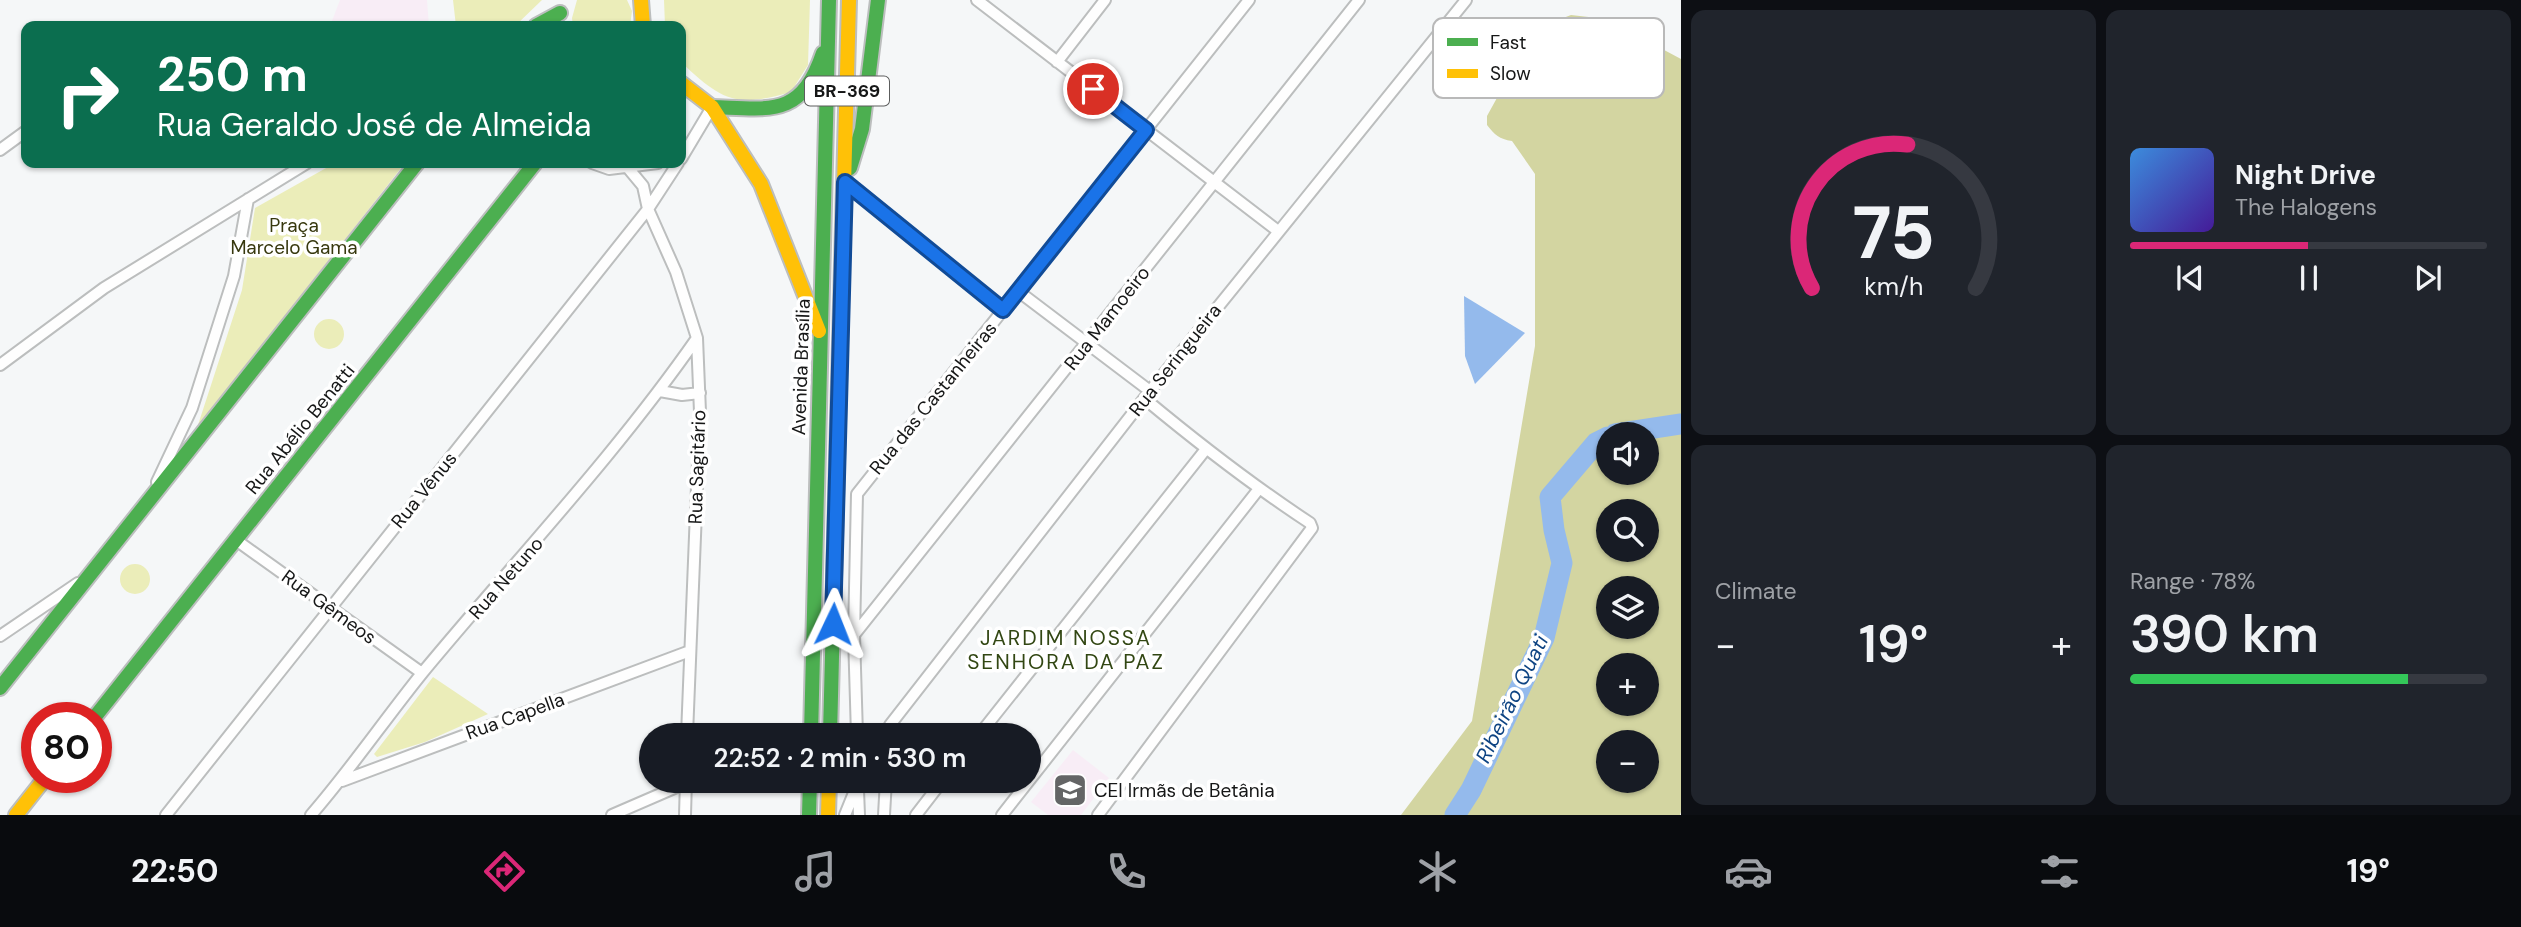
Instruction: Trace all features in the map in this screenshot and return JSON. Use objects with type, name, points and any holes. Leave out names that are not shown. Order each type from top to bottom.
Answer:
[{"type":"main road","name":"Avenida Brasília","points":[[811,723],[829,0]]},
{"type":"main road","name":"Avenida Brasília","points":[[830,723],[849,0]]},
{"type":"main road","points":[[845,182],[862,129],[878,0]]},
{"type":"main road","points":[[543,21],[561,9]]},
{"type":"main road","points":[[712,107],[763,110],[797,101],[820,66],[828,34]]},
{"type":"main road","points":[[686,87],[712,107],[761,184],[820,334]]},
{"type":"main road","points":[[0,688],[413,168]]},
{"type":"main road","name":"Rua Abélio Benatti","points":[[107,702],[531,168]]},
{"type":"main road","points":[[16,815],[33,793]]},
{"type":"main road","points":[[809,815],[810,793]]},
{"type":"main road","points":[[828,815],[829,793]]},
{"type":"street","points":[[977,0],[1278,231]]},
{"type":"street","points":[[993,13],[995,0]]},
{"type":"street","points":[[1057,62],[1105,0]]},
{"type":"street","name":"Rua das Castanheiras","points":[[854,635],[854,502],[862,487],[1249,0]]},
{"type":"street","name":"Rua Mamoeiro","points":[[854,635],[1359,0]]},
{"type":"street","name":"Rua Seringueira","points":[[1450,18],[1465,0]]},
{"type":"street","name":"Rua Seringueira","points":[[894,723],[1147,395],[1433,40]]},
{"type":"street","name":"Rua Vênus","points":[[686,150],[712,107]]},
{"type":"street","points":[[0,150],[21,135]]},
{"type":"street","points":[[0,365],[104,288],[299,168]]},
{"type":"street","points":[[606,168],[633,168]]},
{"type":"street","name":"Rua Vênus","points":[[166,815],[648,209],[675,168]]},
{"type":"street","name":"Rua Sagitário","points":[[628,169],[643,186],[648,209],[676,272],[697,338],[700,393],[687,723]]},
{"type":"street","points":[[845,182],[1003,310]]},
{"type":"street","points":[[148,500],[192,408],[234,276],[248,199]]},
{"type":"street","points":[[1018,291],[1087,343],[1206,449],[1258,489],[1310,523],[1312,532],[1098,815]]},
{"type":"street","name":"Rua Netuno","points":[[311,815],[341,781],[422,673],[578,494],[660,391],[697,338]]},
{"type":"street","points":[[660,391],[682,395],[700,393]]},
{"type":"street","points":[[989,723],[1206,449]]},
{"type":"street","points":[[1002,815],[1258,489]]},
{"type":"street","name":"Rua Gêmeos","points":[[236,540],[422,673]]},
{"type":"street","points":[[0,636],[89,575]]},
{"type":"street","points":[[854,635],[857,723]]},
{"type":"street","name":"Rua Capella","points":[[341,781],[690,651]]},
{"type":"street","points":[[612,815],[661,793]]},
{"type":"street","points":[[685,815],[686,793]]},
{"type":"street","points":[[845,815],[854,793]]},
{"type":"street","points":[[858,793],[859,815]]},
{"type":"street","points":[[884,815],[885,793]]},
{"type":"street","points":[[916,815],[933,793]]},
{"type":"shaded area","points":[[340,0],[427,0],[429,21],[332,21]]},
{"type":"shaded area","name":"CEI Irmãs de Betânia","points":[[1073,750],[1109,778],[1081,815],[1048,815],[1031,802],[1041,793]]},
{"type":"green space","points":[[453,0],[542,0],[520,21],[455,21]]},
{"type":"green space","points":[[577,0],[627,0],[632,11],[631,21],[572,21]]},
{"type":"green space","points":[[664,0],[810,0],[808,65],[791,92],[756,100],[731,98],[719,93],[686,66],[686,21],[665,21]]},
{"type":"green space","points":[[1571,15],[1597,18],[1563,18]]},
{"type":"green space","points":[[1664,50],[1681,59],[1680,815],[1401,815],[1472,721],[1535,346],[1535,174],[1512,141],[1500,138],[1487,125],[1487,116],[1497,98],[1664,98]]},
{"type":"green space","name":"Praça Marcelo Gama","points":[[326,168],[401,168],[197,428],[242,290],[255,208]]},
{"type":"green space","points":[[329,319],[340,323],[344,334],[340,345],[329,349],[318,345],[314,334],[318,323]]},
{"type":"green space","points":[[135,564],[146,568],[150,579],[146,590],[135,594],[124,590],[120,579],[124,568]]},
{"type":"green space","points":[[433,677],[488,714],[425,742],[377,757],[374,754]]},
{"type":"water","points":[[1464,296],[1525,333],[1475,384],[1465,356]]},
{"type":"waterway","name":"Ribeirão Quati","points":[[1659,427],[1681,424]]},
{"type":"waterway","name":"Ribeirão Quati","points":[[1455,815],[1471,790],[1544,638],[1562,563],[1550,497],[1596,443]]},
{"type":"traffic: fast","points":[[811,723],[829,0]]},
{"type":"traffic: fast","points":[[850,168],[862,129],[878,0]]},
{"type":"traffic: fast","points":[[545,21],[560,13]]},
{"type":"traffic: fast","points":[[712,107],[767,108],[794,99],[805,89],[823,53]]},
{"type":"traffic: fast","points":[[0,688],[413,168]]},
{"type":"traffic: fast","points":[[107,702],[531,168]]},
{"type":"traffic: fast","points":[[830,723],[844,186]]},
{"type":"traffic: fast","points":[[809,815],[810,793]]},
{"type":"traffic: slow","points":[[641,0],[643,21]]},
{"type":"traffic: slow","points":[[844,186],[849,0]]},
{"type":"traffic: slow","points":[[686,87],[712,107],[761,184],[819,331]]},
{"type":"traffic: slow","points":[[16,815],[33,793]]},
{"type":"traffic: slow","points":[[828,815],[829,793]]},
{"type":"place","name":"CEI Irmãs de Betânia","points":[[1070,790]]},
{"type":"district","name":"JARDIM NOSSA SENHORA DA PAZ","points":[[1066,650]]},
{"type":"route","points":[[833,624],[845,182],[1003,310],[1146,130],[1093,89]]}]
